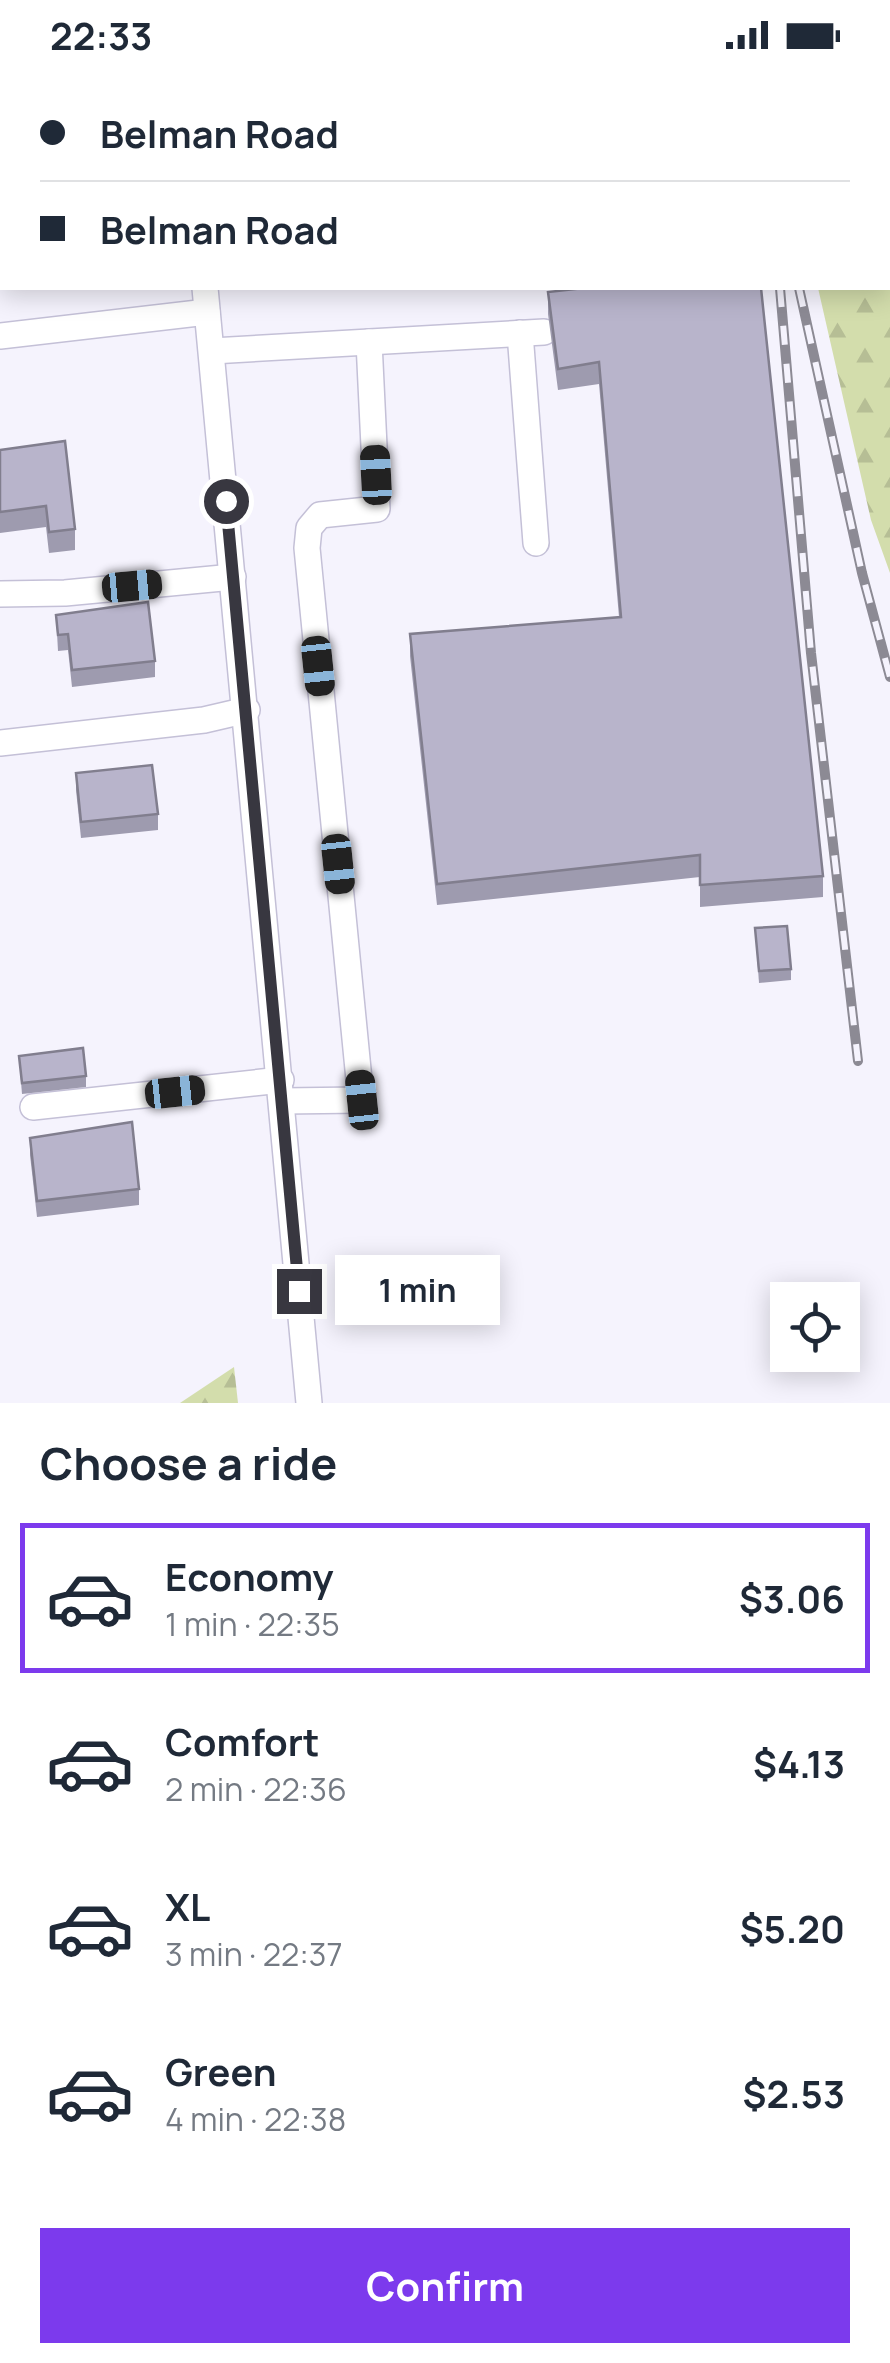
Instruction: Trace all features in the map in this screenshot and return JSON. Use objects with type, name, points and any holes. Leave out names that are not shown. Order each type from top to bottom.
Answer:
[{"type":"street","points":[[0,336],[206,300],[309,1403]]},
{"type":"street","points":[[212,350],[532,332],[536,542]]},
{"type":"street","points":[[33,1108],[282,1090],[362,1100],[307,548],[309,528],[320,515],[377,509],[369,342]]},
{"type":"street","points":[[0,594],[65,593],[234,577]]},
{"type":"street","points":[[0,743],[204,720],[246,710]]},
{"type":"green space","points":[[818,290],[890,290],[890,573],[871,520]]},
{"type":"green space","points":[[234,1367],[238,1403],[180,1403]]},
{"type":"building","points":[[761,290],[823,876],[700,885],[700,855],[437,884],[410,634],[621,617],[599,362],[558,369],[548,292]]},
{"type":"building","points":[[65,441],[75,529],[49,532],[46,506],[0,512],[0,450]]},
{"type":"building","points":[[148,602],[155,661],[72,670],[68,634],[58,635],[56,615]]},
{"type":"building","points":[[152,765],[158,814],[81,822],[76,773]]},
{"type":"building","points":[[787,926],[791,969],[759,971],[755,928]]},
{"type":"building","points":[[83,1048],[86,1076],[22,1083],[19,1056]]},
{"type":"building","points":[[132,1122],[139,1189],[37,1201],[30,1138]]},
{"type":"railway","points":[[780,290],[811,653],[858,1061]]},
{"type":"railway","points":[[799,290],[862,573],[890,677]]},
{"type":"route","points":[[226,501],[299,1291]]}]
